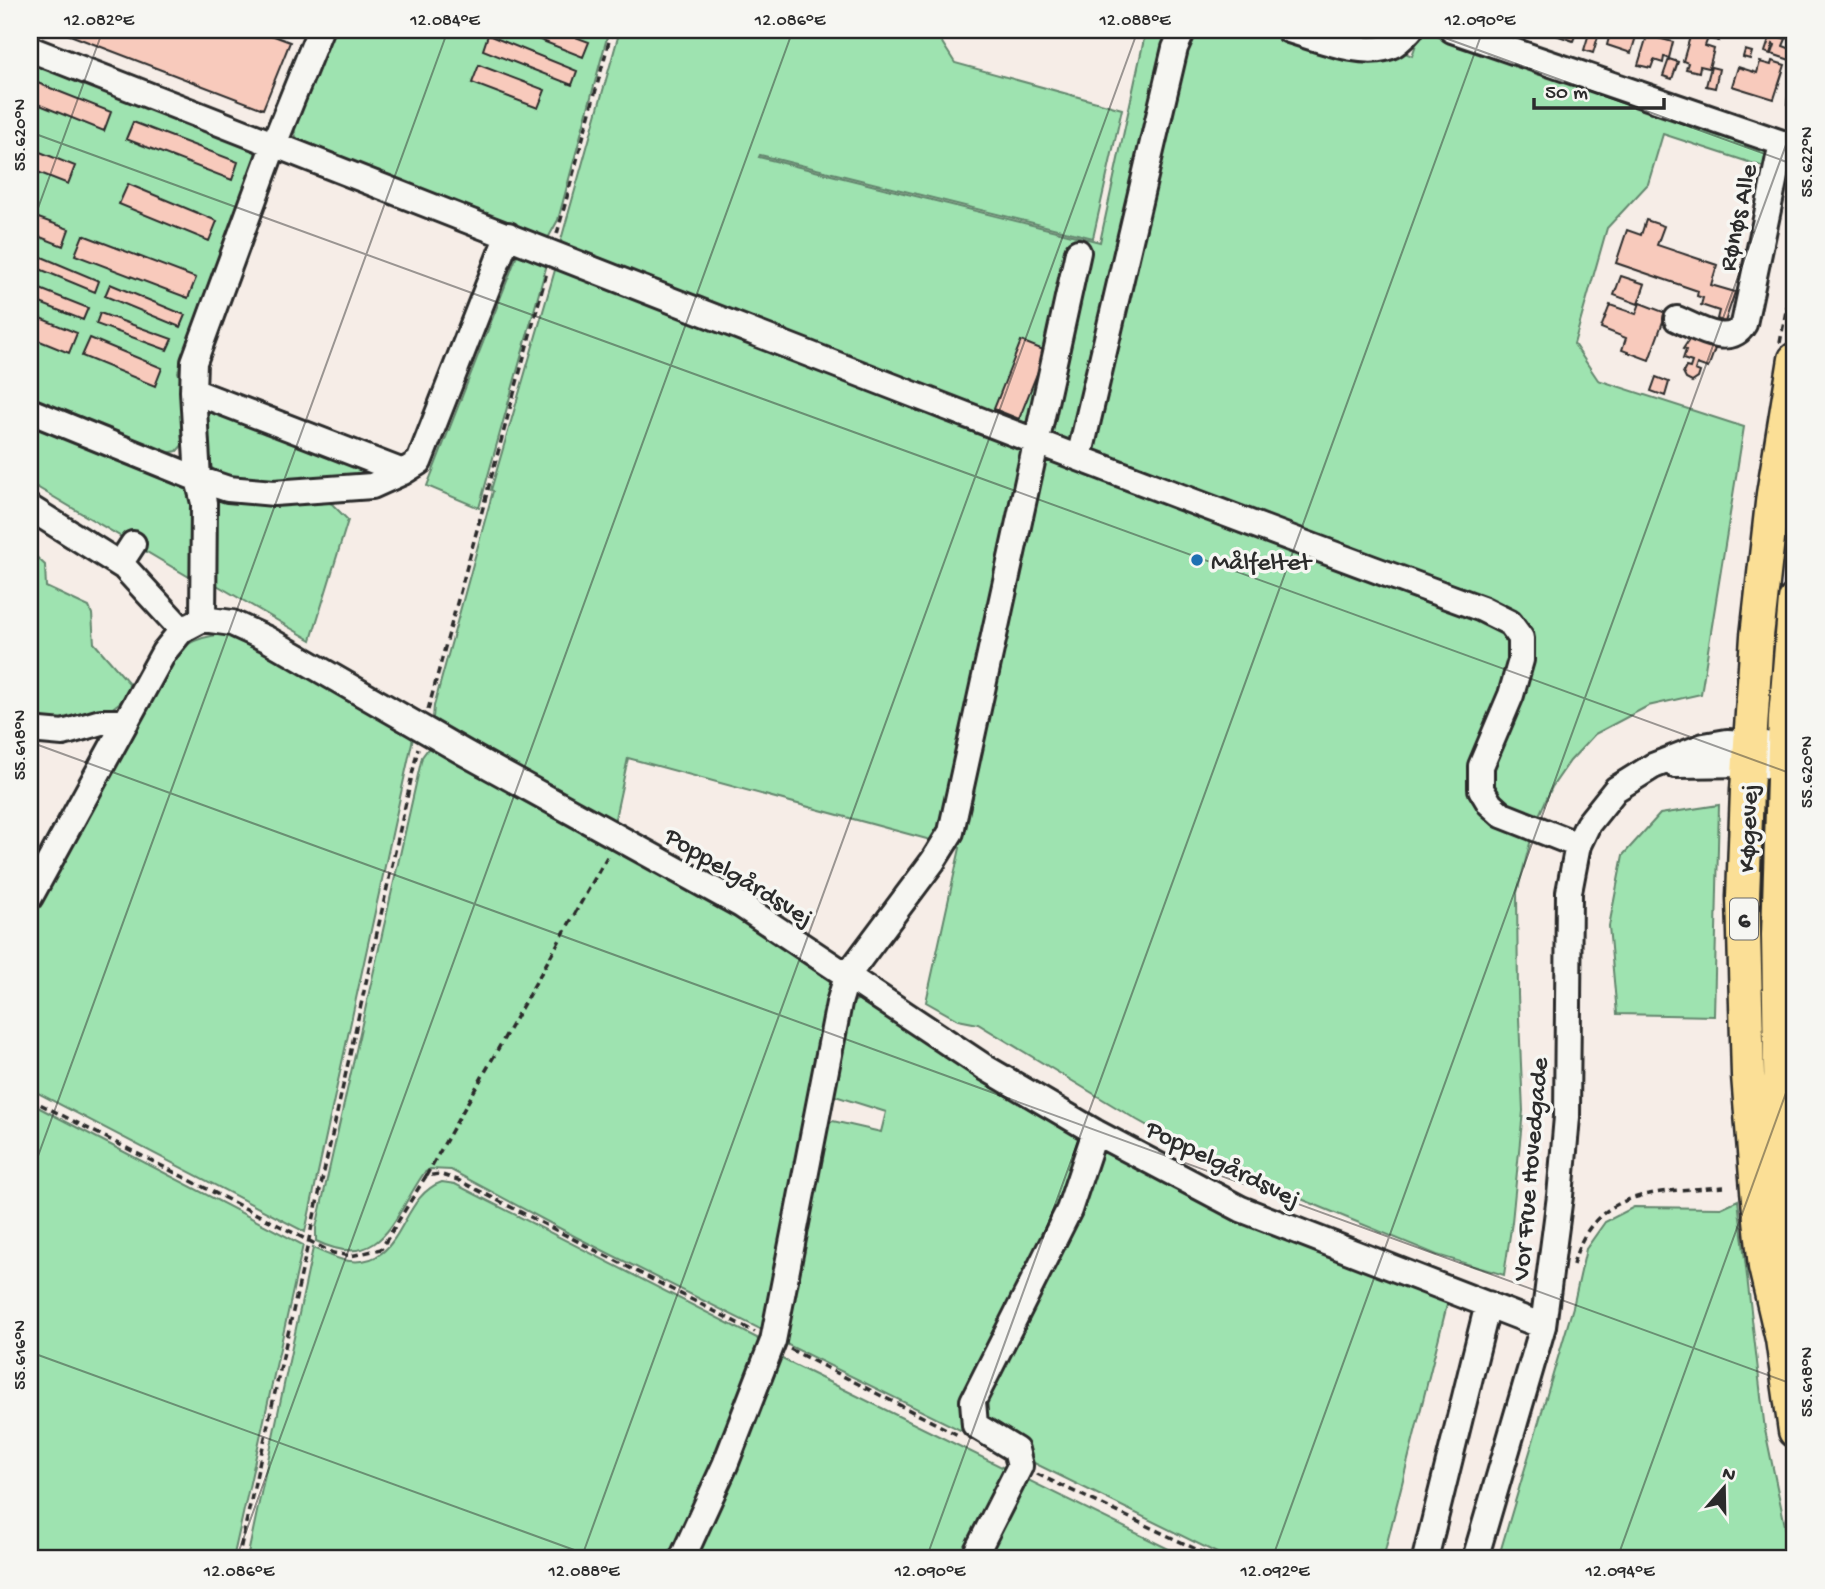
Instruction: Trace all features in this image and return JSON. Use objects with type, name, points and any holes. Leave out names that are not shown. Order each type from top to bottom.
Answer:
[{"type":"main road","name":"Køgevej","points":[[1795,359],[1773,494],[1757,636],[1749,753],[1744,897],[1748,1075],[1765,1266],[1782,1339],[1795,1431]]},
{"type":"main road","name":"Køgevej","points":[[1782,1339],[1787,1267],[1782,1188],[1778,998],[1795,600]]},
{"type":"street","points":[[30,897],[164,652],[192,625],[204,503],[198,480],[194,362],[274,144],[320,30]]},
{"type":"street","points":[[1079,458],[1175,48],[1183,30]]},
{"type":"street","points":[[1289,30],[1347,46],[1376,50],[1394,45],[1410,30]]},
{"type":"street","name":"Rønøs Alle","points":[[1452,30],[1782,143],[1744,324],[1739,332],[1731,336],[1714,335],[1677,320]]},
{"type":"street","points":[[30,49],[1171,494],[1482,609],[1510,623],[1521,639],[1521,660],[1511,695],[1481,766],[1481,789],[1490,804],[1502,815],[1578,845]]},
{"type":"street","points":[[30,411],[198,480],[228,489],[274,493],[372,486],[419,462],[508,235]]},
{"type":"street","points":[[682,1559],[725,1465],[773,1341],[847,976],[933,861],[951,832],[1077,252]]},
{"type":"street","points":[[193,391],[403,472]]},
{"type":"street","points":[[30,508],[126,554],[192,625]]},
{"type":"street","name":"Poppelgårdsvej","points":[[192,625],[232,623],[267,639],[423,729],[741,905],[986,1068],[1095,1132],[1241,1209],[1543,1326]]},
{"type":"street","points":[[30,730],[63,733],[101,722],[126,722]]},
{"type":"street","name":"Vor Frue Hovedgade","points":[[1475,1559],[1543,1326],[1567,1117],[1569,892],[1578,845],[1588,824],[1608,797],[1633,777],[1653,766],[1749,753],[1789,757]]},
{"type":"street","points":[[972,1559],[1020,1466],[1016,1450],[975,1425],[973,1401],[1069,1210],[1095,1132]]},
{"type":"street","points":[[1424,1559],[1489,1304]]},
{"type":"path","points":[[238,1559],[423,729],[612,30]]},
{"type":"path","points":[[30,1099],[333,1253],[351,1256],[381,1249],[426,1176],[618,838]]},
{"type":"path","points":[[426,1176],[439,1174],[458,1180],[958,1435]]},
{"type":"path","points":[[1571,1273],[1577,1249],[1586,1233],[1608,1208],[1629,1198],[1650,1193],[1724,1187]]},
{"type":"path","points":[[1020,1466],[1217,1559]]},
{"type":"green space","points":[[331,30],[609,30],[558,220],[547,240],[301,143],[296,137],[293,125]]},
{"type":"green space","name":"Målfeltet","points":[[620,30],[934,30],[955,63],[1122,109],[1093,238],[760,155],[759,157],[1100,242],[1146,30],[1397,30],[1386,38],[1412,56],[1421,30],[1768,143],[1770,169],[1663,134],[1648,184],[1607,228],[1574,344],[1598,380],[1744,427],[1701,694],[1648,706],[1595,734],[1570,761],[1552,787],[1535,824],[1517,893],[1523,1111],[1504,1275],[1437,1255],[1216,1164],[1137,1120],[978,1024],[958,1020],[926,1002],[960,848],[628,758],[614,823],[433,718],[493,491],[491,490],[562,246],[561,240]]},
{"type":"green space","points":[[30,58],[254,148],[257,168],[178,372],[186,395],[185,442],[177,451],[167,453],[30,399]]},
{"type":"green space","points":[[521,245],[549,257],[479,508],[427,486]]},
{"type":"green space","points":[[206,406],[374,468],[370,475],[308,482],[260,483],[238,480],[220,473],[207,463]]},
{"type":"green space","points":[[30,415],[190,486],[197,548],[196,581],[30,483]]},
{"type":"green space","points":[[214,496],[319,498],[332,504],[348,520],[311,640],[215,584]]},
{"type":"green space","points":[[30,551],[45,565],[46,587],[89,607],[94,643],[129,683],[128,696],[101,717],[79,727],[30,724]]},
{"type":"green space","points":[[223,634],[252,638],[410,732],[413,738],[305,1232],[30,1089],[30,916],[163,669],[188,644]]},
{"type":"green space","points":[[430,746],[770,931],[825,969],[830,980],[831,1000],[766,1326],[760,1329],[576,1237],[451,1170],[430,1169],[424,1173],[394,1223],[371,1245],[356,1250],[338,1249],[316,1241],[316,1228],[422,757]]},
{"type":"green space","points":[[1719,805],[1714,1016],[1617,1014],[1609,926],[1623,855],[1660,814]]},
{"type":"green space","points":[[862,998],[1080,1133],[1075,1176],[968,1434],[788,1345],[784,1340],[827,1124],[833,1121],[881,1132],[886,1112],[835,1096],[831,1087],[850,1003]]},
{"type":"green space","points":[[30,1103],[303,1245],[233,1559],[30,1559]]},
{"type":"green space","points":[[1100,1146],[1449,1297],[1383,1559],[1229,1559],[1032,1462],[1021,1442],[986,1420],[983,1404]]},
{"type":"green space","points":[[442,1182],[455,1184],[757,1338],[761,1348],[671,1559],[247,1559],[313,1248],[343,1260],[363,1261],[378,1255],[390,1245],[416,1202],[427,1190]]},
{"type":"green space","points":[[1738,1200],[1765,1430],[1792,1559],[1498,1559],[1573,1307],[1586,1249],[1605,1222],[1634,1207],[1721,1208]]},
{"type":"green space","points":[[774,1355],[1189,1559],[691,1559]]},
{"type":"building","points":[[57,30],[258,30],[290,42],[263,109]]},
{"type":"building","points":[[515,30],[557,30],[589,42],[583,57]]},
{"type":"building","points":[[1557,30],[1585,30],[1584,35],[1575,36],[1573,41],[1556,35]]},
{"type":"building","points":[[1590,30],[1600,30],[1593,53],[1584,50]]},
{"type":"building","points":[[1611,30],[1638,30],[1631,53],[1607,45]]},
{"type":"building","points":[[1642,30],[1661,30],[1658,38],[1673,42],[1669,58],[1664,57],[1663,63],[1654,60],[1651,68],[1638,65],[1647,36],[1641,34]]},
{"type":"building","points":[[1692,30],[1722,30],[1719,41],[1708,38],[1705,46],[1714,49],[1709,68],[1700,66],[1699,72],[1686,69],[1688,63],[1683,61]]},
{"type":"building","points":[[1771,34],[1786,39],[1783,46],[1794,50],[1790,60],[1772,54],[1773,44],[1770,54],[1765,52]]},
{"type":"building","points":[[488,35],[577,71],[572,85],[483,50]]},
{"type":"building","points":[[1745,50],[1752,52],[1750,59],[1743,57]]},
{"type":"building","points":[[1669,59],[1678,62],[1672,79],[1663,76]]},
{"type":"building","points":[[1772,61],[1785,65],[1774,99],[1732,86],[1738,67],[1757,73],[1760,62],[1771,65]]},
{"type":"building","points":[[479,65],[545,90],[538,108],[472,83]]},
{"type":"building","points":[[1711,67],[1719,69],[1715,88],[1706,86]]},
{"type":"building","points":[[1791,74],[1795,75],[1795,106],[1787,104]]},
{"type":"building","points":[[30,80],[111,112],[104,131],[30,101]]},
{"type":"building","points":[[133,122],[238,162],[232,180],[126,139]]},
{"type":"building","points":[[30,148],[75,166],[68,184],[30,169]]},
{"type":"building","points":[[128,184],[217,221],[209,241],[119,204]]},
{"type":"building","points":[[30,215],[69,229],[63,246],[30,233]]},
{"type":"building","points":[[1646,220],[1664,226],[1657,245],[1717,265],[1711,285],[1735,292],[1725,322],[1717,319],[1719,311],[1701,305],[1703,298],[1697,296],[1698,291],[1616,263],[1627,230],[1641,235]]},
{"type":"building","points":[[83,235],[196,278],[188,298],[75,255]]},
{"type":"building","points":[[30,252],[99,281],[95,292],[30,265]]},
{"type":"building","points":[[1621,276],[1645,284],[1638,304],[1614,295]]},
{"type":"building","points":[[110,284],[185,315],[180,327],[105,296]]},
{"type":"building","points":[[30,285],[88,308],[83,320],[30,299]]},
{"type":"building","points":[[1640,303],[1666,313],[1649,360],[1622,350],[1626,338],[1601,328],[1610,305],[1636,314]]},
{"type":"building","points":[[100,313],[172,339],[167,350],[96,324]]},
{"type":"building","points":[[30,314],[77,333],[69,353],[30,337]]},
{"type":"building","points":[[1691,337],[1716,346],[1708,368],[1697,364],[1695,370],[1700,372],[1698,378],[1692,382],[1686,379],[1683,373],[1686,367],[1690,368],[1692,362],[1683,359],[1686,350],[1683,349]]},
{"type":"building","points":[[90,338],[162,368],[155,386],[82,356]]},
{"type":"building","points":[[1021,341],[1046,351],[1019,419],[994,409]]},
{"type":"building","points":[[1656,377],[1669,382],[1665,396],[1651,391]]},
{"type":"place","name":"Målfeltet","points":[[1197,560]]}]
